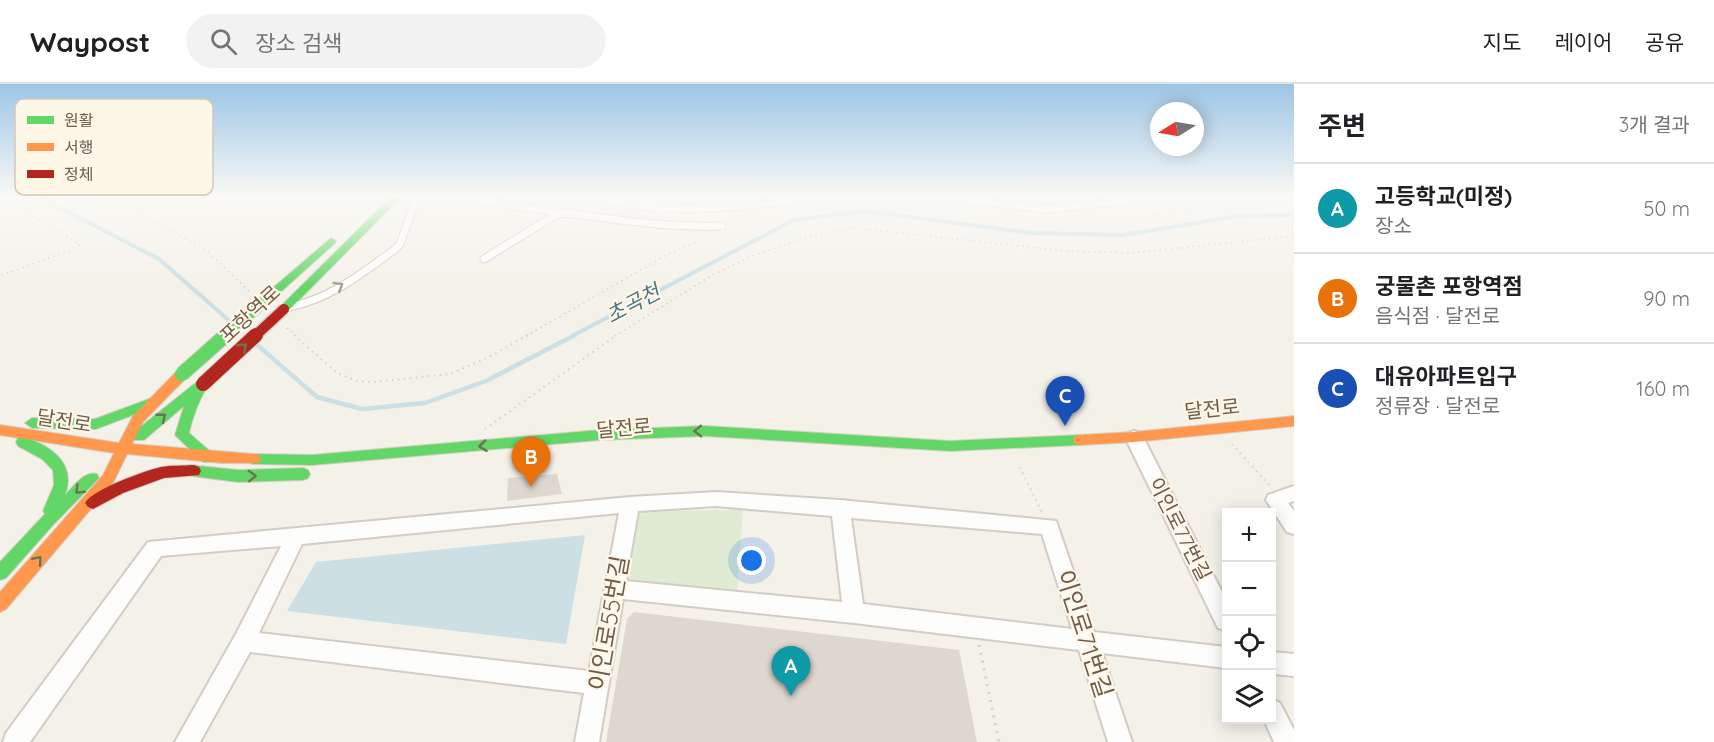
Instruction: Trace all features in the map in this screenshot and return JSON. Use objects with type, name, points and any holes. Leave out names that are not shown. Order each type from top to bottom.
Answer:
[{"type":"street","name":"포항역로","points":[[0,604],[108,479],[138,420],[182,374],[344,228]]},
{"type":"street","name":"포항역로","points":[[0,573],[46,522],[122,450],[203,384],[284,313],[366,228]]},
{"type":"street","points":[[203,384],[187,414],[182,435],[208,458]]},
{"type":"street","points":[[0,422],[96,424],[156,402]]},
{"type":"street","name":"달전로","points":[[0,431],[122,450],[208,458],[312,460],[600,435],[705,430],[950,446],[1134,437],[1294,421]]},
{"type":"street","points":[[0,431],[51,455],[62,472],[63,488],[46,522]]},
{"type":"street","name":"달전로","points":[[598,449],[724,442],[948,456],[1117,445],[1134,437]]},
{"type":"street","name":"이인로77번길","points":[[1134,437],[1224,616]]},
{"type":"street","name":"달전로","points":[[122,450],[134,463],[238,477],[319,474]]},
{"type":"street","points":[[79,512],[109,494],[163,472],[194,471]]},
{"type":"street","points":[[1287,495],[1275,500],[1294,526]]},
{"type":"street","points":[[15,742],[154,548],[296,537],[630,504],[716,499],[1048,527]]},
{"type":"street","name":"이인로55번길","points":[[587,742],[630,504]]},
{"type":"street","points":[[840,508],[854,613]]},
{"type":"street","name":"이인로71번길","points":[[1048,527],[1120,742]]},
{"type":"street","points":[[187,742],[244,641],[296,537]]},
{"type":"street","points":[[615,589],[854,613],[1222,657]]},
{"type":"street","points":[[244,641],[598,683]]},
{"type":"street","points":[[1276,663],[1294,665]]},
{"type":"street","points":[[1276,719],[1287,742]]},
{"type":"lane","points":[[284,313],[305,306],[340,286],[394,250],[400,244],[406,228]]},
{"type":"lane","points":[[483,260],[535,228]]},
{"type":"path","points":[[0,276],[73,249],[80,244],[52,228]]},
{"type":"path","points":[[166,228],[206,249],[250,291]]},
{"type":"path","points":[[284,313],[337,373],[357,381],[373,382],[450,374],[489,357],[665,256],[703,239],[720,228]]},
{"type":"path","points":[[480,433],[618,334],[711,276],[753,256],[813,234],[856,228],[1065,251],[1131,253],[1294,236]]},
{"type":"path","points":[[1230,442],[1287,495]]},
{"type":"path","points":[[1020,467],[1048,527]]},
{"type":"path","points":[[978,642],[999,742]]},
{"type":"green space","points":[[743,510],[737,596],[630,585],[622,575],[632,518],[643,511]]},
{"type":"shaded area","points":[[585,535],[566,644],[287,611],[316,562]]},
{"type":"building","points":[[557,474],[562,494],[507,501],[508,478]]},
{"type":"building","points":[[634,612],[959,650],[977,742],[606,742],[627,619]]},
{"type":"waterway","name":"초곡천","points":[[98,228],[159,259],[233,324]]},
{"type":"waterway","name":"초곡천","points":[[572,336],[779,228]]},
{"type":"waterway","name":"초곡천","points":[[991,228],[1031,233],[1123,235],[1167,228]]},
{"type":"waterway","name":"초곡천","points":[[255,343],[317,397],[362,409],[425,403],[486,381],[575,335]]},
{"type":"traffic: fast","points":[[284,309],[365,228]]},
{"type":"traffic: fast","points":[[271,295],[331,241]]},
{"type":"traffic: fast","points":[[182,374],[271,295]]},
{"type":"traffic: fast","points":[[139,436],[203,384]]},
{"type":"traffic: fast","points":[[199,391],[187,414],[182,435],[208,458]]},
{"type":"traffic: fast","points":[[32,423],[96,424],[149,404]]},
{"type":"traffic: fast","points":[[254,459],[312,460],[600,435],[705,431],[950,446],[1080,440]]},
{"type":"traffic: fast","points":[[23,442],[47,455],[60,468],[61,485],[51,511]]},
{"type":"traffic: fast","points":[[189,471],[238,476],[303,474]]},
{"type":"traffic: fast","points":[[0,573],[46,522],[92,478]]},
{"type":"traffic: slow","points":[[0,604],[108,479],[138,419],[182,374]]},
{"type":"traffic: slow","points":[[1080,440],[1294,421]]},
{"type":"traffic: slow","points":[[0,430],[158,453],[254,459]]},
{"type":"traffic: jam","points":[[203,384],[284,309]]},
{"type":"traffic: jam","points":[[93,503],[118,489],[163,472],[194,471]]},
{"type":"place","name":"대유아파트입구","points":[[1065,426]]},
{"type":"place","name":"궁물촌 포항역점","points":[[531,487]]},
{"type":"place","name":"고등학교(미정)","points":[[791,696]]}]
